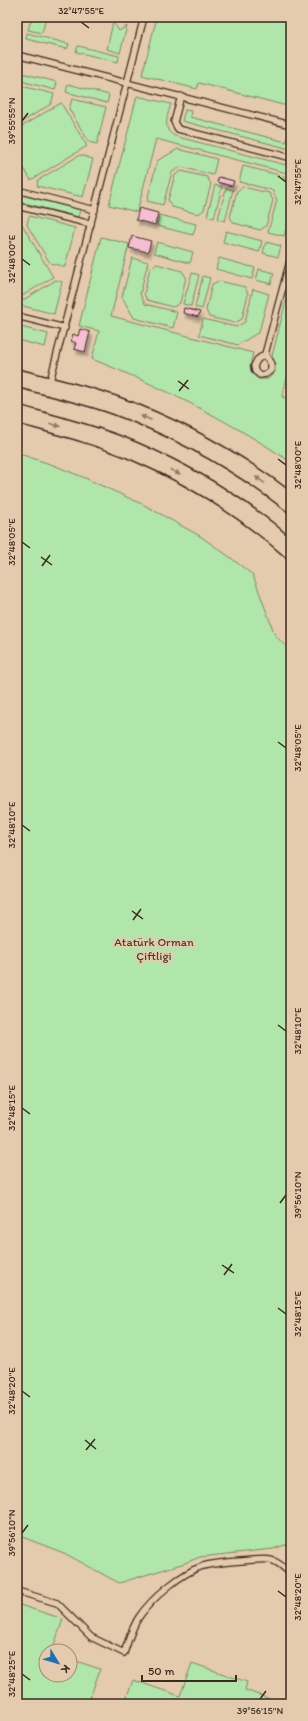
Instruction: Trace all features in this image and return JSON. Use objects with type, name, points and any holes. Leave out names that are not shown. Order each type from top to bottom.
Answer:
[{"type":"main road","points":[[17,378],[115,405],[180,434],[243,469],[291,503]]},
{"type":"main road","points":[[17,414],[99,438],[134,451],[224,499],[253,519],[291,550]]},
{"type":"lane","points":[[17,22],[18,17]]},
{"type":"lane","points":[[49,387],[144,17]]},
{"type":"lane","points":[[17,55],[291,125]]},
{"type":"lane","points":[[181,96],[174,122],[178,129],[288,157]]},
{"type":"lane","points":[[17,190],[95,210]]},
{"type":"lane","points":[[17,206],[91,224]]},
{"type":"lane","points":[[265,354],[291,257]]},
{"type":"lane","points":[[17,316],[65,328]]},
{"type":"lane","points":[[17,1591],[57,1603],[91,1638],[124,1654],[139,1618],[153,1601],[170,1586],[190,1572],[203,1566],[215,1564],[271,1559],[280,1563],[291,1574]]},
{"type":"green space","points":[[32,17],[46,17],[42,33],[28,30]]},
{"type":"green space","points":[[157,17],[291,17],[291,107],[199,83],[197,89],[142,75]]},
{"type":"green space","points":[[113,22],[119,31],[127,26],[120,53],[107,49]]},
{"type":"green space","points":[[27,33],[69,44],[67,49],[26,39]]},
{"type":"green space","points":[[78,46],[119,56],[118,62],[76,52]]},
{"type":"green space","points":[[18,72],[57,82],[55,90],[17,80]]},
{"type":"green space","points":[[68,84],[109,95],[107,103],[66,92]]},
{"type":"green space","points":[[17,85],[54,94],[51,104],[17,125]]},
{"type":"green space","points":[[137,96],[171,104],[167,119],[167,128],[169,132],[178,137],[286,165],[290,149],[182,121],[185,110],[191,111],[190,117],[286,142],[288,136],[291,137],[291,174],[156,139],[137,212],[109,205]]},
{"type":"green space","points":[[72,99],[106,107],[97,144],[89,142],[69,109]]},
{"type":"green space","points":[[61,103],[87,146],[31,180],[17,157],[17,129]]},
{"type":"green space","points":[[178,149],[217,159],[213,175],[181,167],[172,172],[163,205],[147,201],[157,161]]},
{"type":"green space","points":[[80,155],[93,159],[83,197],[37,186],[38,180]]},
{"type":"green space","points":[[243,166],[283,176],[291,191],[291,211],[284,236],[268,232],[277,200],[272,190],[239,182]]},
{"type":"green space","points":[[181,171],[207,177],[211,184],[204,210],[198,214],[172,207],[168,200],[175,175]]},
{"type":"green space","points":[[215,185],[222,187],[214,218],[207,216]]},
{"type":"green space","points":[[243,187],[269,193],[273,200],[266,226],[260,230],[234,223],[230,217],[237,191]]},
{"type":"green space","points":[[226,188],[233,190],[225,221],[218,219]]},
{"type":"green space","points":[[17,194],[80,210],[78,217],[17,201]]},
{"type":"green space","points":[[159,215],[196,224],[193,235],[157,226]]},
{"type":"green space","points":[[29,216],[75,228],[65,267],[50,263],[27,225]]},
{"type":"green space","points":[[20,221],[53,277],[17,299],[17,223]]},
{"type":"green space","points":[[226,231],[262,241],[259,252],[223,242]]},
{"type":"green space","points":[[101,237],[129,244],[111,316],[253,353],[250,368],[255,377],[259,379],[268,379],[275,372],[275,362],[272,356],[288,293],[291,294],[291,363],[282,397],[291,399],[291,462],[243,432],[194,405],[144,381],[92,359],[99,331],[79,326]]},
{"type":"green space","points":[[157,242],[193,252],[190,263],[154,253]]},
{"type":"green space","points":[[266,242],[281,246],[278,257],[263,253]]},
{"type":"green space","points":[[132,258],[148,262],[140,294],[145,304],[177,312],[173,328],[134,318],[122,297]]},
{"type":"green space","points":[[219,258],[255,268],[252,279],[216,269]]},
{"type":"green space","points":[[157,264],[182,271],[186,277],[180,303],[173,307],[147,300],[144,294],[150,268]]},
{"type":"green space","points":[[259,269],[274,273],[271,284],[256,280]]},
{"type":"green space","points":[[192,273],[199,275],[191,306],[183,304]]},
{"type":"green space","points":[[203,276],[210,278],[202,309],[195,307]]},
{"type":"green space","points":[[56,280],[62,282],[54,314],[19,305],[20,302]]},
{"type":"green space","points":[[219,281],[245,287],[248,294],[242,319],[235,323],[209,317],[206,310],[212,284]]},
{"type":"green space","points":[[253,289],[269,294],[259,332],[238,345],[199,335],[203,319],[236,327],[245,322]]},
{"type":"green space","points":[[17,326],[48,334],[45,347],[17,340]]},
{"type":"green space","name":"Atatürk Orman Çiftliği","points":[[17,453],[85,478],[144,505],[200,536],[227,555],[253,575],[275,635],[291,652],[291,1543],[273,1549],[200,1557],[119,1583],[64,1553],[17,1535]]},
{"type":"green space","points":[[17,1604],[63,1619],[55,1643],[38,1643],[38,1683],[78,1683],[78,1662],[100,1669],[88,1704],[17,1704]]},
{"type":"green space","points":[[192,1663],[247,1682],[245,1690],[270,1699],[268,1704],[124,1704],[133,1680],[180,1696]]},
{"type":"building","points":[[219,177],[234,181],[232,186],[217,182]]},
{"type":"building","points":[[139,208],[158,213],[155,225],[136,220]]},
{"type":"building","points":[[132,236],[151,241],[148,252],[129,248]]},
{"type":"building","points":[[184,308],[200,312],[198,317],[183,313]]},
{"type":"building","points":[[80,329],[90,332],[85,352],[74,349],[76,343],[71,341],[73,334],[78,336]]}]
